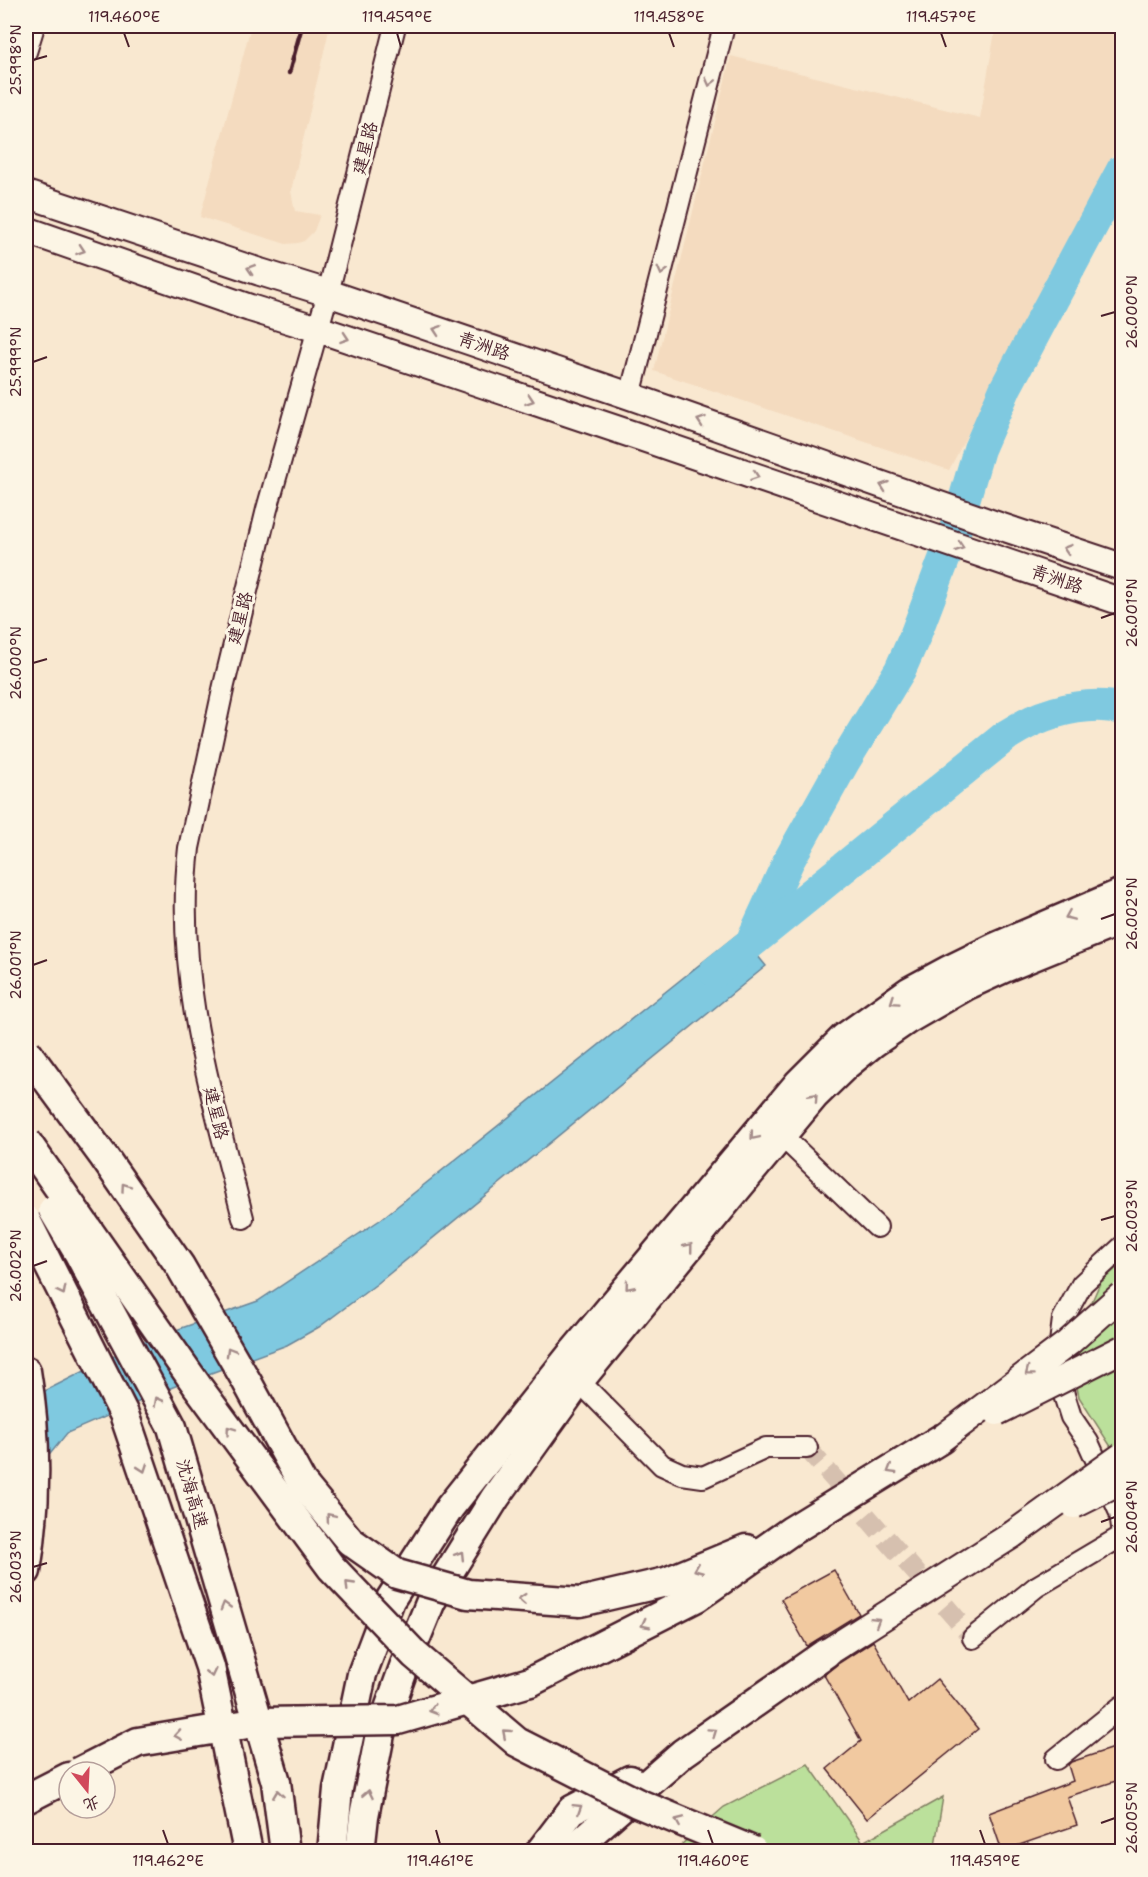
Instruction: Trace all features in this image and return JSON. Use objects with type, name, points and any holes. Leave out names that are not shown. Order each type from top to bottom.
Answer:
[{"type":"highway","points":[[332,1851],[338,1790],[362,1674],[390,1600],[450,1507],[571,1355],[798,1084],[844,1038],[910,991],[949,970],[996,947],[1122,893]]},
{"type":"highway","points":[[360,1851],[364,1816],[380,1734],[431,1601],[495,1498],[579,1381],[781,1135],[814,1096],[846,1065],[908,1019],[967,985],[1122,920]]},
{"type":"highway","points":[[26,1051],[180,1266],[247,1382],[302,1484],[350,1541],[397,1574],[468,1594],[580,1602],[666,1582],[792,1531]]},
{"type":"highway","points":[[26,1141],[198,1387],[332,1567],[415,1655],[517,1742],[637,1803],[753,1851]]},
{"type":"highway","name":"沈海高速","points":[[26,1165],[78,1252],[172,1427],[276,1782],[285,1851]]},
{"type":"highway","name":"沈海高速","points":[[26,1220],[124,1414],[210,1667],[248,1851]]},
{"type":"highway","points":[[26,1371],[33,1433],[33,1501],[26,1571]]},
{"type":"highway","points":[[103,1760],[138,1742],[260,1722],[398,1720],[530,1682],[697,1598],[792,1531],[940,1439]]},
{"type":"highway","points":[[573,1851],[683,1753],[826,1653]]},
{"type":"highway","points":[[540,1851],[572,1810],[683,1753]]},
{"type":"highway","points":[[26,1799],[57,1783]]},
{"type":"main road","name":"青洲路","points":[[26,194],[328,293],[1122,567]]},
{"type":"main road","name":"青洲路","points":[[26,230],[250,308],[318,329],[1122,602]]},
{"type":"main road","points":[[570,414],[583,380]]},
{"type":"main road","points":[[940,1439],[1068,1343],[1122,1295]]},
{"type":"main road","points":[[940,1439],[1122,1349]]},
{"type":"main road","points":[[826,1653],[1012,1534],[1122,1456]]},
{"type":"main road","points":[[1012,1534],[1122,1481]]},
{"type":"street","points":[[26,52],[34,26]]},
{"type":"street","name":"建星路","points":[[243,1218],[193,1011],[187,954],[186,872],[189,848],[224,685],[267,509],[328,293],[395,26]]},
{"type":"street","points":[[630,396],[724,26]]},
{"type":"street","points":[[781,1135],[877,1227]]},
{"type":"street","points":[[1122,1247],[1082,1284],[1063,1319],[1058,1359],[1064,1395],[1071,1417],[1088,1442],[1120,1513],[1122,1527]]},
{"type":"street","points":[[579,1381],[662,1465],[682,1474],[703,1477],[766,1448],[807,1448]]},
{"type":"street","points":[[973,1638],[1036,1587],[1122,1536]]},
{"type":"street","points":[[1056,1759],[1122,1706]]},
{"type":"shaded area","points":[[251,26],[330,26],[291,191],[295,211],[320,215],[314,231],[304,241],[298,243],[286,244],[200,217]]},
{"type":"shaded area","points":[[996,26],[1122,26],[1122,137],[949,470],[654,371],[731,56],[980,118]]},
{"type":"green space","points":[[1122,1263],[1122,1464],[1079,1397],[1070,1352],[1100,1283]]},
{"type":"green space","points":[[808,1764],[863,1842],[943,1797],[934,1851],[673,1852],[724,1807]]},
{"type":"water","points":[[739,933],[766,966],[378,1283],[319,1327],[287,1345],[173,1387],[67,1433],[26,1484],[31,1398],[142,1342],[258,1301],[380,1220]]},
{"type":"building","points":[[834,1570],[859,1614],[807,1646],[781,1599]]},
{"type":"building","points":[[873,1641],[908,1703],[937,1679],[978,1729],[867,1819],[827,1769],[861,1741],[824,1675]]},
{"type":"building","points":[[1122,1745],[1122,1779],[1067,1797],[1077,1825],[1002,1851],[989,1813],[1073,1781],[1068,1765],[1071,1762]]},
{"type":"waterway","points":[[753,938],[788,862],[844,762],[900,670],[956,528],[979,449],[1006,387],[1122,170]]},
{"type":"waterway","points":[[715,972],[1007,735],[1032,721],[1065,710],[1089,706],[1122,709]]},
{"type":"tunnel","points":[[807,1448],[973,1638]]},
{"type":"railway","points":[[289,73],[302,26]]}]
